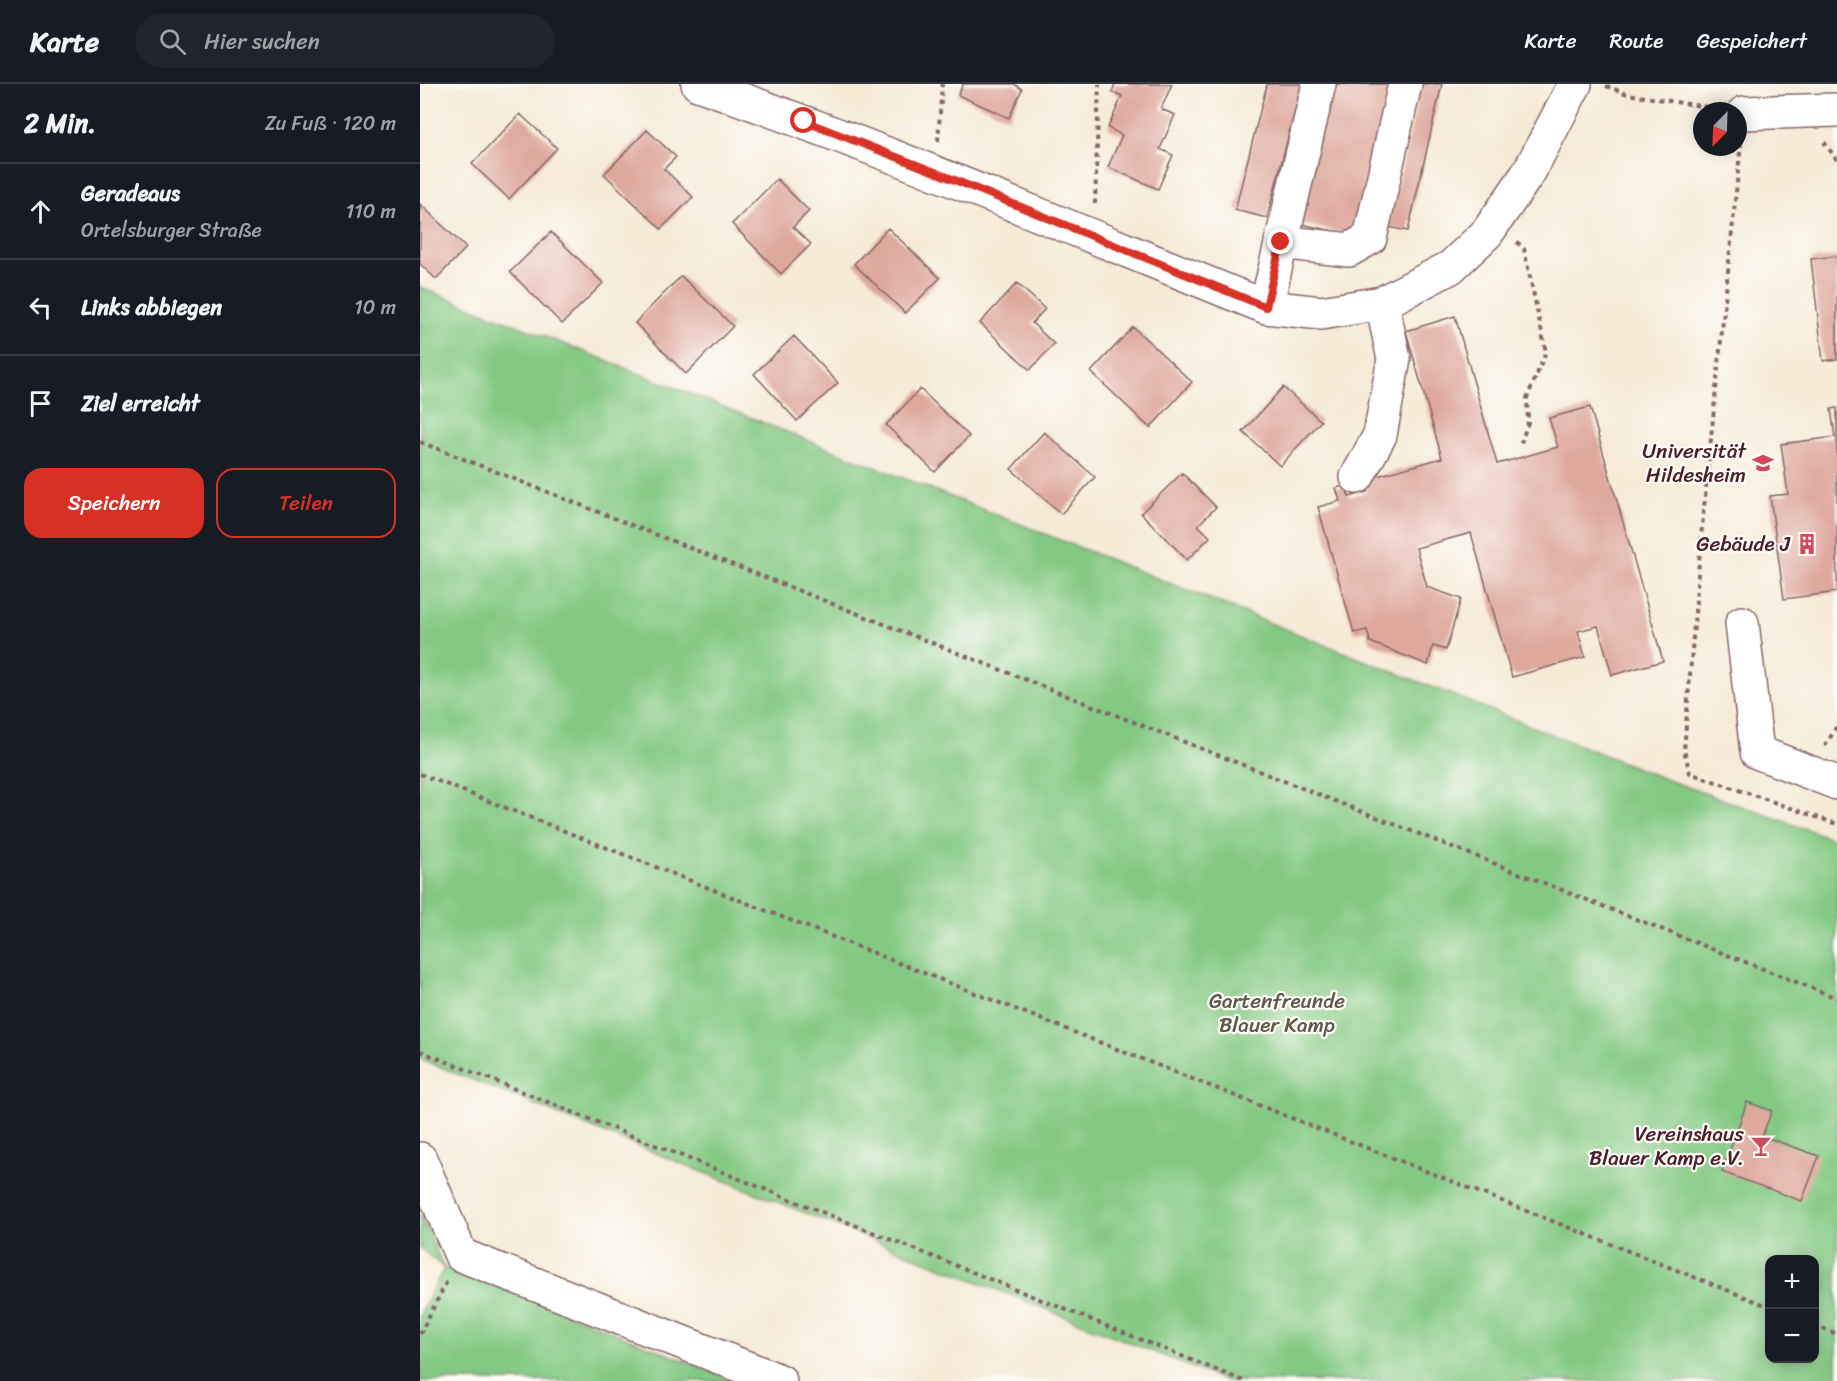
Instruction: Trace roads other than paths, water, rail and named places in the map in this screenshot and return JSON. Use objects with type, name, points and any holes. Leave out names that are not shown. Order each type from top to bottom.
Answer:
[{"type":"street","points":[[698,84],[804,121],[935,172],[1266,307],[1321,313],[1382,303],[1450,267],[1487,233],[1529,172],[1575,84]]},
{"type":"street","points":[[1266,307],[1319,84]]},
{"type":"street","points":[[1281,242],[1349,250],[1370,238],[1405,84]]},
{"type":"street","points":[[1747,111],[1837,110]]},
{"type":"street","points":[[1357,477],[1380,435],[1394,358],[1382,303]]},
{"type":"street","points":[[1742,623],[1756,752],[1837,783]]},
{"type":"street","points":[[420,1159],[461,1255],[780,1381]]},
{"type":"place","name":"Universität Hildesheim","points":[[1763,463]]},
{"type":"place","name":"Gebäude J","points":[[1807,544]]},
{"type":"place","name":"Vereinshaus Blauer Kamp e.V.","points":[[1761,1146]]},
{"type":"park label","name":"Gartenfreunde Blauer Kamp","points":[[1277,1013]]}]
